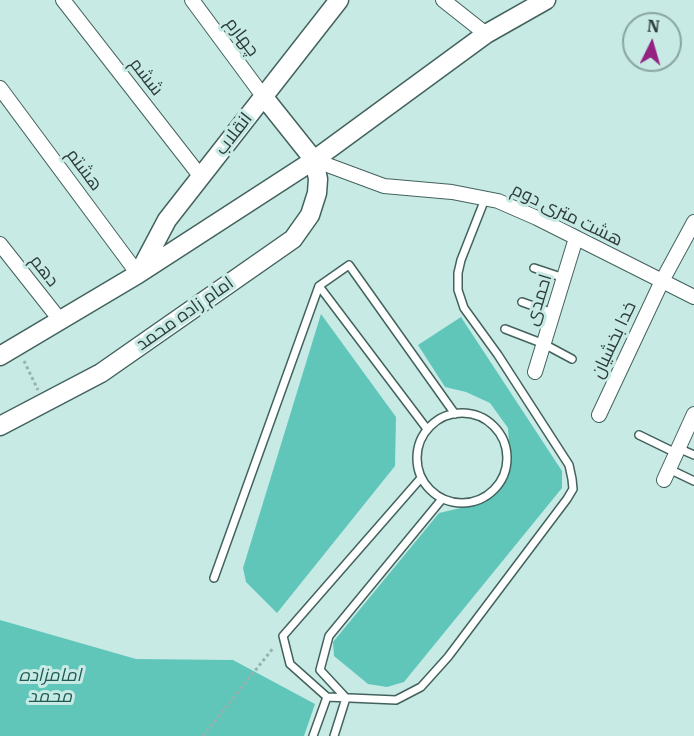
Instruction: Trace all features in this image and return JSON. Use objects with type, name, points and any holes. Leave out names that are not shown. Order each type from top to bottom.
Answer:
[{"type":"street","name":"ششم","points":[[63,0],[201,177]]},
{"type":"street","name":"چهارم","points":[[192,0],[264,96]]},
{"type":"street","points":[[443,0],[486,34]]},
{"type":"street","points":[[0,356],[138,274],[314,160],[486,34],[546,0]]},
{"type":"street","name":"انقلاب","points":[[138,274],[167,220],[264,96],[332,3]]},
{"type":"street","name":"هشتم","points":[[0,88],[138,274]]},
{"type":"street","points":[[264,96],[314,160]]},
{"type":"street","name":"هشت متری دوم","points":[[314,160],[384,186],[452,192],[498,201],[537,218],[694,297]]},
{"type":"street","name":"امام زاده محمد","points":[[0,426],[101,373],[293,239],[310,215],[317,194],[318,179],[314,160]]},
{"type":"street","name":"خدا بخشیان","points":[[599,415],[662,281],[694,222]]},
{"type":"street","name":"احمدی","points":[[536,372],[576,238]]},
{"type":"street","name":"دهم","points":[[0,244],[60,320]]},
{"type":"street","points":[[666,474],[694,414]]},
{"type":"lane","points":[[421,478],[283,636],[290,664],[327,697],[396,700],[421,687],[448,657],[573,489],[569,465],[464,308],[458,290],[461,260],[485,199]]},
{"type":"lane","points":[[214,578],[320,286],[349,265],[455,414]]},
{"type":"lane","points":[[534,268],[564,278]]},
{"type":"lane","points":[[320,286],[427,429]]},
{"type":"lane","points":[[522,302],[554,313]]},
{"type":"lane","points":[[505,329],[544,344],[572,359]]},
{"type":"lane","points":[[462,412],[477,415],[490,423],[501,434],[506,448],[507,463],[503,477],[495,489],[484,498],[470,503],[456,503],[442,499],[430,491],[421,478],[416,464],[417,448],[423,434],[433,423],[446,415],[455,414],[462,412]]},
{"type":"lane","points":[[639,435],[694,455]]},
{"type":"lane","points":[[666,474],[694,481]]},
{"type":"lane","points":[[346,698],[320,670],[329,636],[442,499]]},
{"type":"lane","points":[[313,736],[327,697]]},
{"type":"lane","points":[[334,736],[346,698]]},
{"type":"path","points":[[17,346],[44,403]]},
{"type":"path","points":[[203,736],[283,636]]},
{"type":"green space","points":[[321,314],[396,417],[395,466],[277,613],[246,582],[243,568]]},
{"type":"green space","points":[[461,317],[562,471],[562,488],[404,682],[387,687],[368,684],[334,656],[333,642],[439,513],[486,502],[504,484],[510,458],[508,428],[490,403],[466,392],[445,387],[418,345]]},
{"type":"green space","name":"امامزاده محمد","points":[[0,620],[136,659],[233,660],[315,704],[304,736],[0,736]]}]
